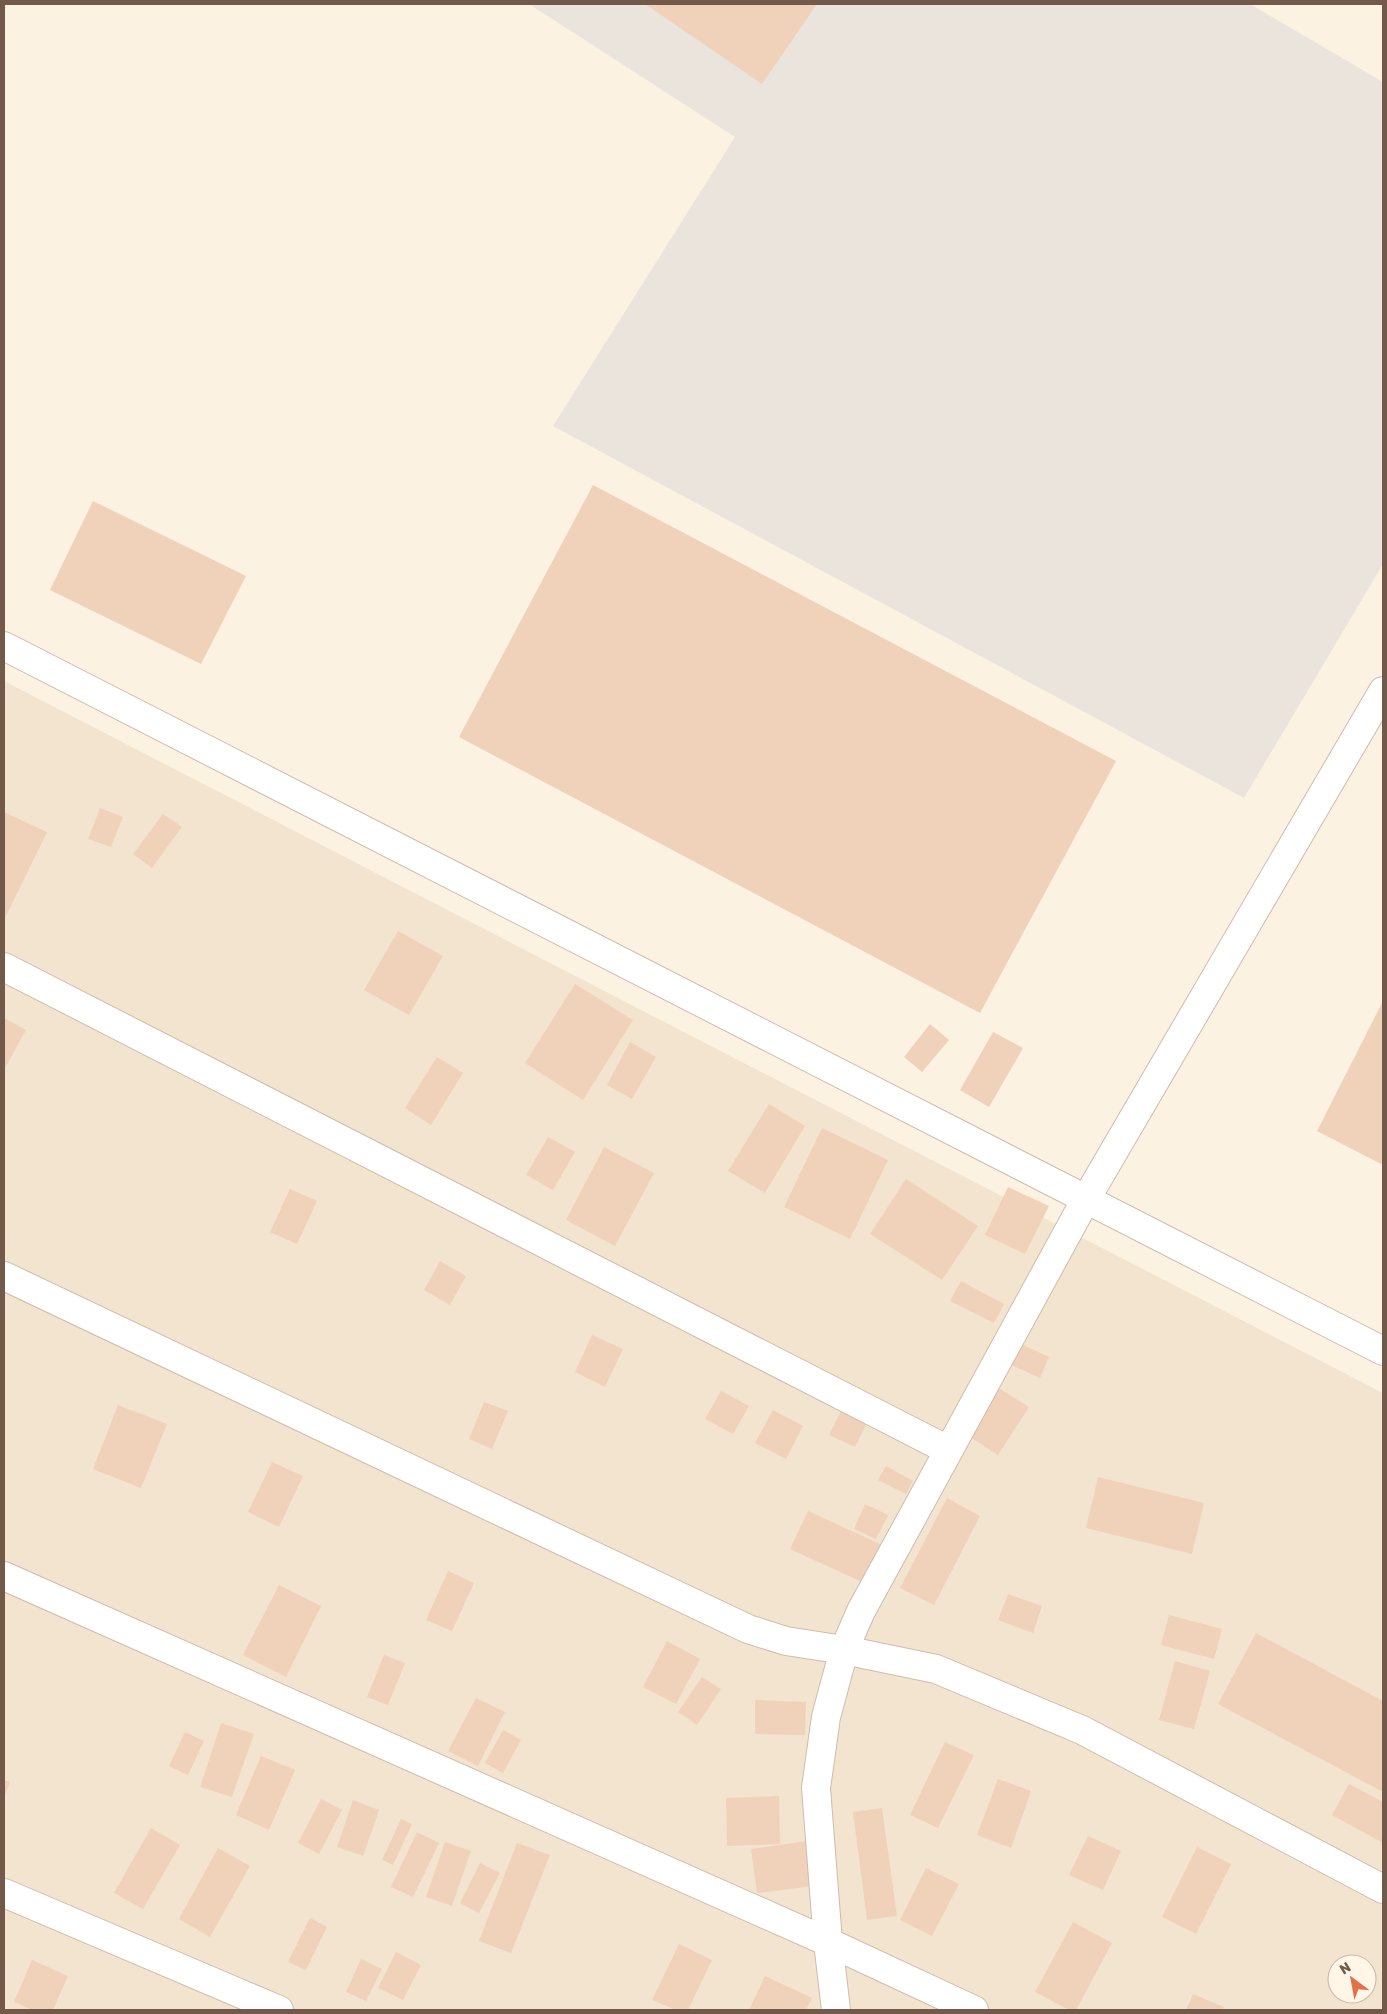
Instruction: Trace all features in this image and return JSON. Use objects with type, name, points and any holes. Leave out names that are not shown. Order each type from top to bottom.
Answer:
[{"type":"street","points":[[4,646],[1383,1351]]},
{"type":"street","points":[[836,2010],[828,1942],[816,1788],[826,1717],[844,1650],[861,1611],[1086,1199],[1383,691]]},
{"type":"street","points":[[4,967],[948,1450]]},
{"type":"street","points":[[4,1276],[748,1629],[786,1641],[844,1650],[936,1669],[1082,1730],[1383,1889]]},
{"type":"street","points":[[4,1576],[828,1942],[974,2010]]},
{"type":"street","points":[[4,1893],[279,2010]]},
{"type":"shaded area","points":[[529,4],[1250,4],[1383,82],[1383,564],[1244,798],[553,426],[735,137]]},
{"type":"shaded area","points":[[4,681],[1383,1393],[1383,2010],[4,2010]]},
{"type":"building","points":[[645,4],[817,4],[762,84]]},
{"type":"building","points":[[593,485],[1116,761],[980,1013],[459,737]]},
{"type":"building","points":[[93,501],[246,576],[201,664],[50,590]]},
{"type":"building","points":[[100,808],[123,817],[111,847],[88,839]]},
{"type":"building","points":[[4,812],[47,832],[4,920]]},
{"type":"building","points":[[163,814],[182,827],[152,868],[133,854]]},
{"type":"building","points":[[398,931],[443,956],[409,1015],[364,990]]},
{"type":"building","points":[[575,984],[633,1020],[583,1100],[525,1063]]},
{"type":"building","points":[[1383,1001],[1383,1165],[1317,1131]]},
{"type":"building","points":[[4,1018],[26,1030],[4,1070]]},
{"type":"building","points":[[930,1024],[949,1040],[922,1072],[904,1057]]},
{"type":"building","points":[[993,1032],[1023,1048],[989,1107],[960,1090]]},
{"type":"building","points":[[630,1042],[656,1057],[632,1099],[607,1085]]},
{"type":"building","points":[[437,1057],[463,1073],[431,1125],[405,1108]]},
{"type":"building","points":[[769,1104],[805,1126],[765,1193],[728,1171]]},
{"type":"building","points":[[822,1128],[888,1160],[850,1239],[784,1207]]},
{"type":"building","points":[[548,1137],[575,1152],[553,1190],[526,1175]]},
{"type":"building","points":[[604,1147],[654,1173],[615,1246],[566,1220]]},
{"type":"building","points":[[906,1179],[978,1226],[942,1280],[870,1234]]},
{"type":"building","points":[[1008,1187],[1049,1206],[1025,1254],[985,1235]]},
{"type":"building","points":[[290,1189],[317,1201],[297,1244],[270,1232]]},
{"type":"building","points":[[440,1261],[466,1276],[450,1305],[424,1290]]},
{"type":"building","points":[[961,1281],[1004,1304],[994,1323],[950,1301]]},
{"type":"building","points":[[592,1335],[623,1349],[605,1387],[575,1372]]},
{"type":"building","points":[[1019,1343],[1049,1357],[1040,1378],[1009,1364]]},
{"type":"building","points":[[997,1387],[1029,1407],[998,1455],[967,1435]]},
{"type":"building","points":[[721,1391],[749,1406],[733,1434],[705,1419]]},
{"type":"building","points":[[484,1402],[508,1411],[492,1449],[469,1439]]},
{"type":"building","points":[[118,1405],[167,1424],[141,1488],[93,1469]]},
{"type":"building","points":[[843,1407],[869,1419],[855,1447],[829,1435]]},
{"type":"building","points":[[773,1410],[803,1426],[786,1459],[755,1443]]},
{"type":"building","points":[[272,1462],[303,1476],[279,1527],[248,1512]]},
{"type":"building","points":[[886,1466],[913,1481],[906,1494],[878,1480]]},
{"type":"building","points":[[1098,1477],[1204,1503],[1192,1554],[1086,1528]]},
{"type":"building","points":[[947,1498],[980,1516],[934,1605],[900,1588]]},
{"type":"building","points":[[865,1504],[888,1515],[876,1539],[854,1529]]},
{"type":"building","points":[[808,1511],[880,1544],[862,1582],[790,1549]]},
{"type":"building","points":[[448,1571],[474,1583],[452,1631],[426,1620]]},
{"type":"building","points":[[279,1585],[321,1606],[286,1677],[243,1655]]},
{"type":"building","points":[[1008,1594],[1042,1606],[1033,1633],[998,1620]]},
{"type":"building","points":[[1169,1615],[1222,1629],[1214,1659],[1161,1645]]},
{"type":"building","points":[[1256,1633],[1383,1701],[1383,1792],[1218,1704]]},
{"type":"building","points":[[667,1641],[700,1659],[676,1704],[643,1687]]},
{"type":"building","points":[[384,1655],[405,1663],[388,1705],[367,1697]]},
{"type":"building","points":[[1175,1661],[1210,1671],[1194,1729],[1159,1720]]},
{"type":"building","points":[[702,1677],[721,1689],[697,1725],[678,1712]]},
{"type":"building","points":[[476,1698],[505,1712],[478,1766],[448,1751]]},
{"type":"building","points":[[755,1700],[806,1702],[805,1735],[755,1734]]},
{"type":"building","points":[[221,1723],[254,1734],[232,1797],[200,1787]]},
{"type":"building","points":[[503,1730],[521,1740],[503,1773],[485,1763]]},
{"type":"building","points":[[185,1732],[204,1741],[188,1775],[169,1766]]},
{"type":"building","points":[[945,1742],[974,1755],[938,1828],[910,1815]]},
{"type":"building","points":[[261,1756],[295,1770],[269,1830],[236,1815]]},
{"type":"building","points":[[998,1779],[1031,1791],[1011,1848],[977,1835]]},
{"type":"building","points":[[4,1780],[10,1782],[4,1797]]},
{"type":"building","points":[[1349,1784],[1383,1802],[1383,1843],[1332,1815]]},
{"type":"building","points":[[779,1796],[780,1844],[727,1846],[726,1798]]},
{"type":"building","points":[[321,1799],[342,1810],[319,1854],[298,1843]]},
{"type":"building","points":[[353,1800],[379,1810],[363,1856],[337,1847]]},
{"type":"building","points":[[882,1808],[897,1916],[867,1920],[853,1812]]},
{"type":"building","points":[[401,1819],[412,1824],[393,1865],[382,1860]]},
{"type":"building","points":[[151,1828],[180,1845],[143,1909],[114,1893]]},
{"type":"building","points":[[417,1832],[439,1843],[413,1897],[391,1887]]},
{"type":"building","points":[[1088,1836],[1121,1851],[1103,1890],[1069,1875]]},
{"type":"building","points":[[807,1841],[813,1886],[757,1893],[751,1849]]},
{"type":"building","points":[[445,1842],[471,1851],[452,1906],[426,1897]]},
{"type":"building","points":[[517,1843],[550,1855],[511,1953],[479,1941]]},
{"type":"building","points":[[1197,1847],[1231,1864],[1196,1934],[1162,1917]]},
{"type":"building","points":[[218,1848],[250,1866],[210,1937],[179,1919]]},
{"type":"building","points":[[480,1863],[500,1873],[479,1913],[460,1903]]},
{"type":"building","points":[[926,1868],[959,1884],[932,1936],[900,1920]]},
{"type":"building","points":[[310,1918],[327,1927],[306,1970],[288,1962]]},
{"type":"building","points":[[1073,1922],[1112,1943],[1076,2010],[1069,2010],[1035,1992]]},
{"type":"building","points":[[679,1944],[712,1960],[688,2010],[676,2010],[652,2000]]},
{"type":"building","points":[[396,1952],[421,1965],[403,2000],[378,1988]]},
{"type":"building","points":[[361,1959],[382,1969],[366,2001],[346,1992]]},
{"type":"building","points":[[32,1960],[68,1976],[53,2010],[33,2010],[14,2002]]},
{"type":"building","points":[[765,1976],[812,1998],[806,2010],[749,2010]]},
{"type":"building","points":[[1193,1994],[1224,2007],[1222,2010],[1186,2010]]}]
